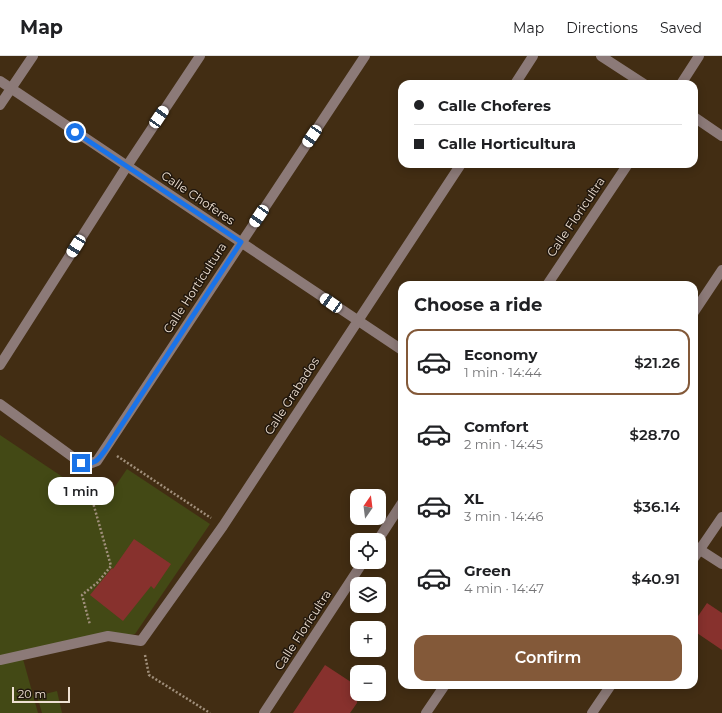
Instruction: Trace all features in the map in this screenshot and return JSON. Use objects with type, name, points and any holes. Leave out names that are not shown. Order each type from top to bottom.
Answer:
[{"type":"street","points":[[0,105],[32,56]]},
{"type":"street","points":[[0,365],[127,166],[200,56]]},
{"type":"street","name":"Calle Horticultura","points":[[81,463],[89,464],[97,461],[106,449],[365,56]]},
{"type":"street","points":[[517,80],[533,56]]},
{"type":"street","points":[[601,56],[638,80]]},
{"type":"street","points":[[684,80],[699,56]]},
{"type":"street","name":"Calle Choferes","points":[[0,81],[398,347]]},
{"type":"street","points":[[698,120],[722,136]]},
{"type":"street","name":"Calle Grabados","points":[[141,641],[223,526],[458,168]]},
{"type":"street","name":"Calle Floricultra","points":[[550,281],[625,168]]},
{"type":"street","points":[[698,306],[722,270]]},
{"type":"street","points":[[0,404],[81,463]]},
{"type":"street","points":[[383,533],[398,509]]},
{"type":"street","points":[[698,547],[722,517]]},
{"type":"street","points":[[698,549],[722,564]]},
{"type":"street","name":"Calle Floricultra","points":[[264,713],[358,569]]},
{"type":"street","points":[[0,660],[108,636],[141,641]]},
{"type":"street","points":[[426,713],[442,689]]},
{"type":"street","points":[[592,713],[608,689]]},
{"type":"path","points":[[106,449],[223,526]]},
{"type":"path","points":[[81,463],[111,566],[98,582],[82,595],[94,639]]},
{"type":"path","points":[[141,641],[149,675],[210,713]]},
{"type":"green space","points":[[0,435],[103,504],[127,469],[210,524],[135,634],[23,659],[38,713],[0,713]]},
{"type":"green space","points":[[57,691],[62,713],[42,713],[37,696]]},
{"type":"building","points":[[134,539],[171,564],[154,589],[151,586],[123,621],[90,595],[112,568],[113,569]]},
{"type":"building","points":[[707,603],[722,613],[722,650],[698,634],[698,616]]},
{"type":"building","points":[[325,665],[350,681],[350,701],[357,701],[357,703],[350,713],[293,713]]},
{"type":"route","points":[[75,132],[241,242],[106,449],[97,461],[89,464],[81,463]]}]
